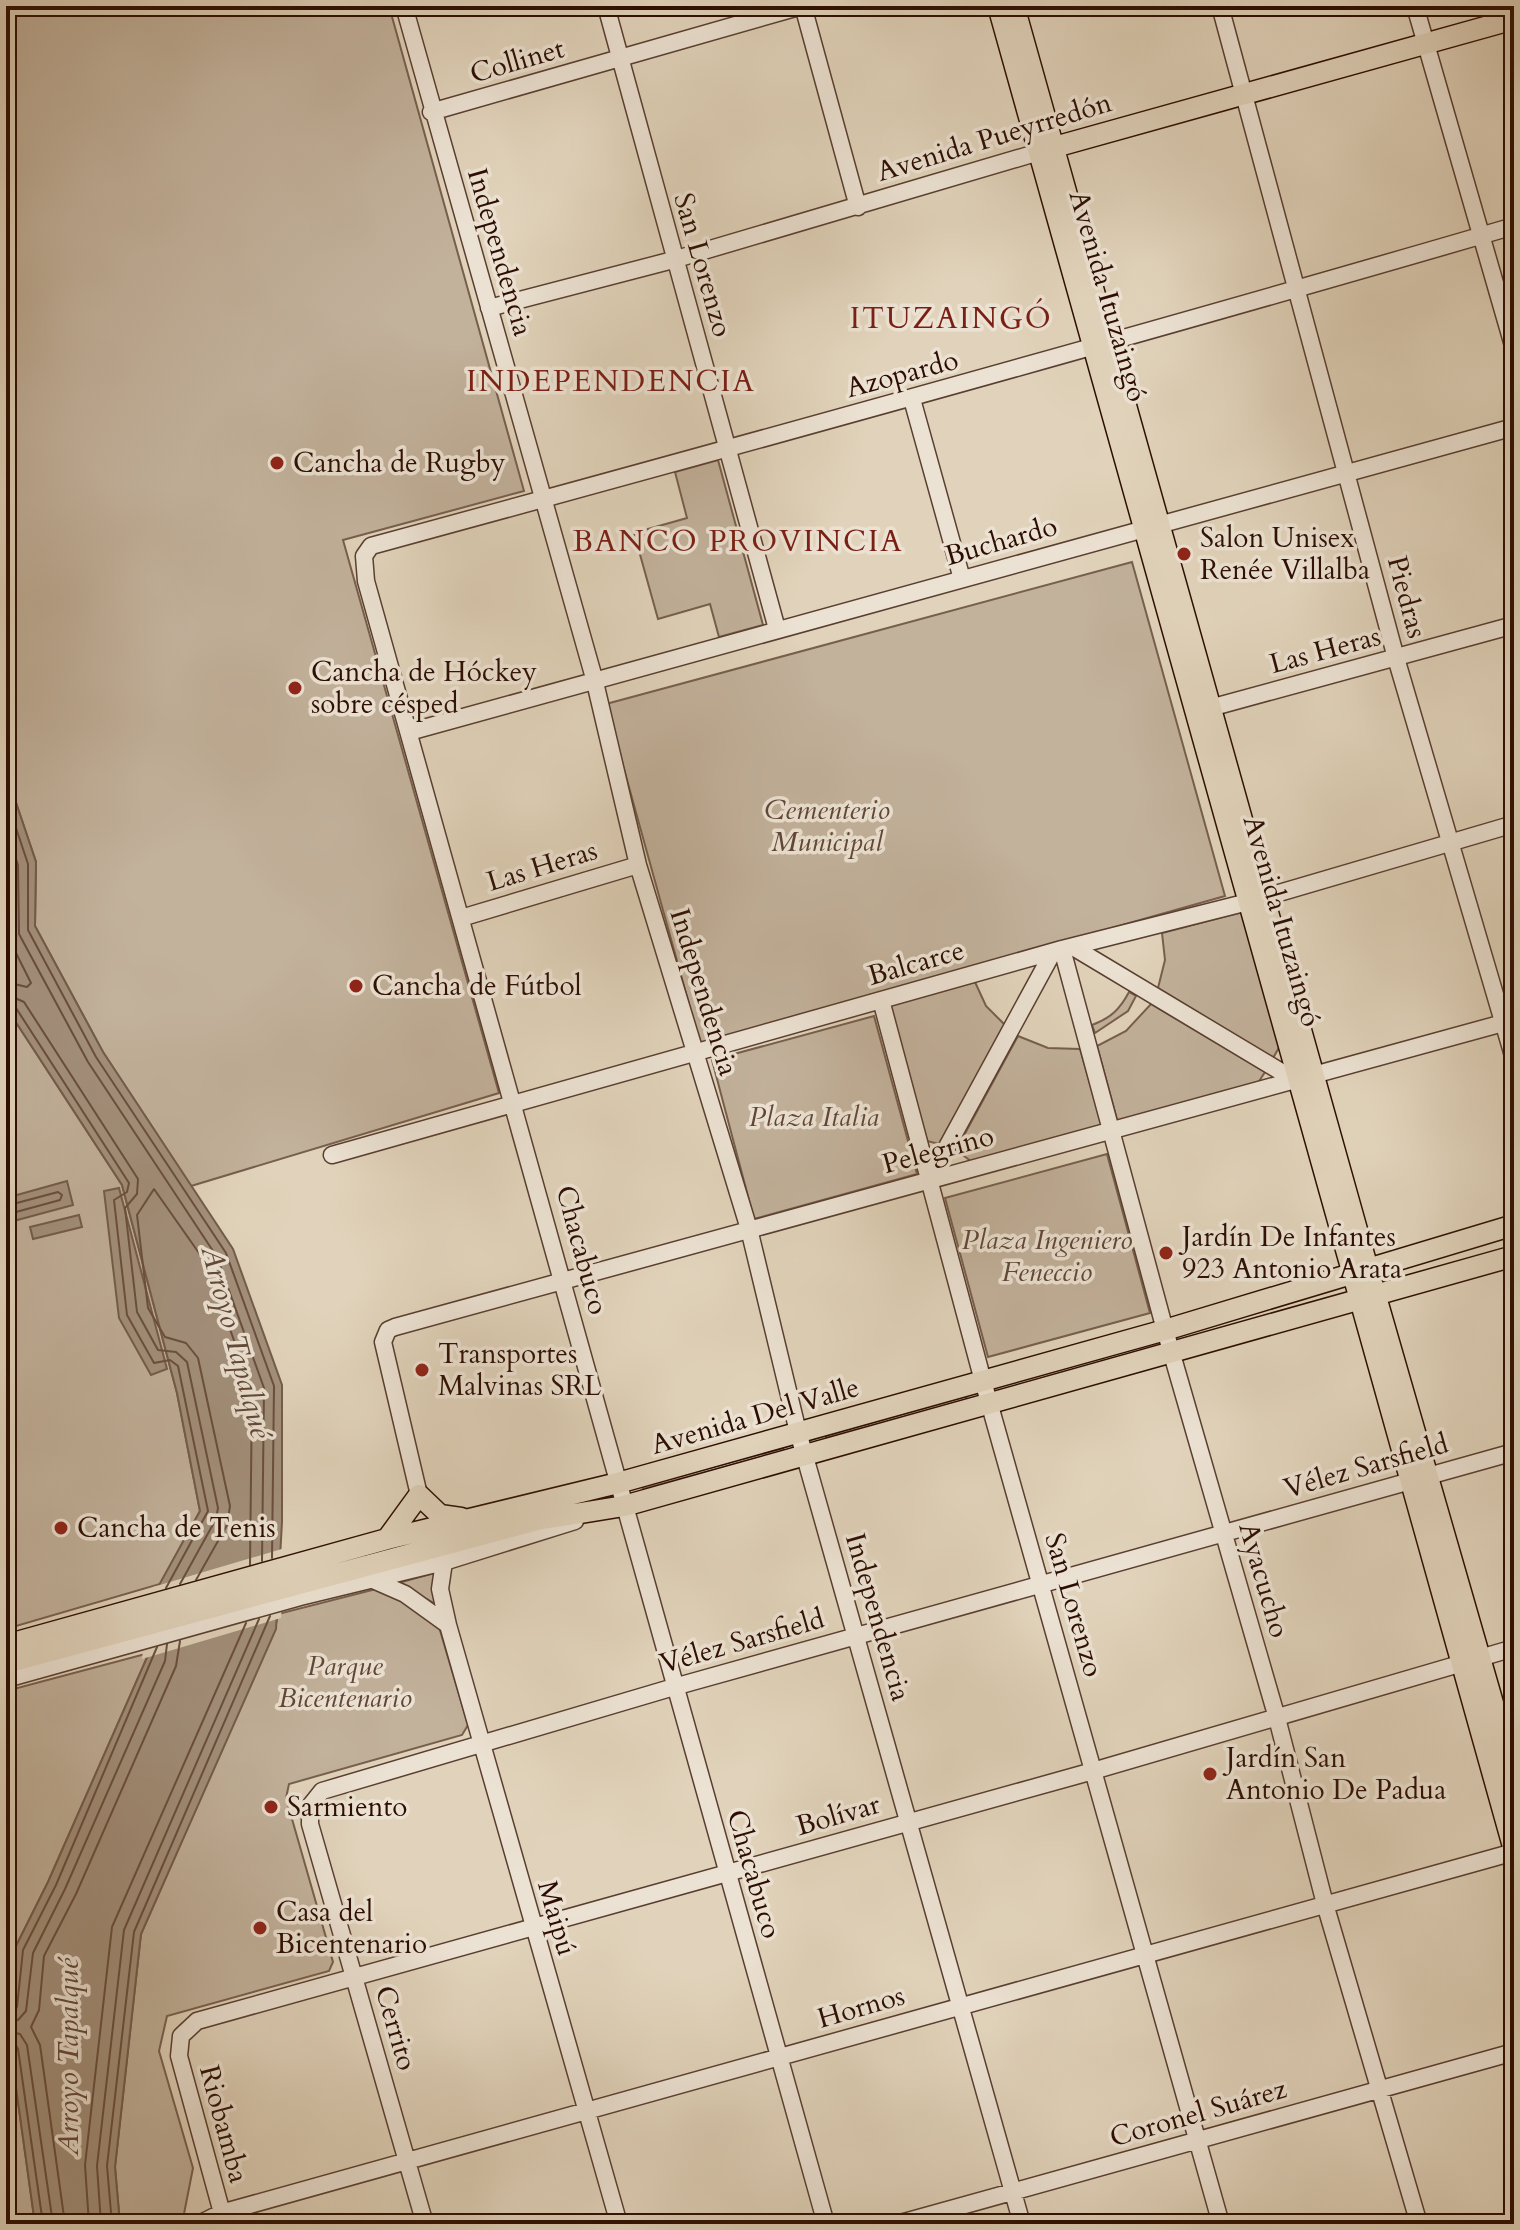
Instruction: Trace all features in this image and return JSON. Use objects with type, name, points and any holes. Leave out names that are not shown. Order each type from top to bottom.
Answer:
[{"type":"main road","name":"Avenida Ituzaingó","points":[[998,6],[1047,149]]},
{"type":"main road","name":"Avenida Ituzaingó","points":[[1014,6],[1047,149],[1101,345],[1359,1272],[1472,1661],[1514,1851]]},
{"type":"main road","name":"Avenida Pueyrredón","points":[[1047,149],[1514,19]]},
{"type":"main road","name":"Avenida Del Valle","points":[[297,1581],[387,1539],[618,1483],[1165,1330],[1514,1225]]},
{"type":"main road","name":"Avenida Del Valle","points":[[6,1663],[297,1581],[537,1520],[624,1506],[1514,1256]]},
{"type":"main road","points":[[387,1539],[419,1495],[440,1515],[468,1520]]},
{"type":"main road","name":"Avenida Del Valle","points":[[6,1645],[123,1629]]},
{"type":"main road","name":"Avenida Ituzaingó","points":[[1472,1661],[1514,1776]]},
{"type":"street","name":"Independencia","points":[[404,6],[431,112],[594,678],[638,865],[749,1229],[798,1432],[1022,2224]]},
{"type":"street","name":"San Lorenzo","points":[[606,6],[673,260],[728,446],[777,629]]},
{"type":"street","name":"Collinet","points":[[431,112],[803,6]]},
{"type":"street","points":[[803,6],[858,207]]},
{"type":"street","name":"Piedras","points":[[1220,6],[1396,658],[1509,1022],[1514,1059]]},
{"type":"street","points":[[1415,6],[1514,349]]},
{"type":"street","name":"Avenida Pueyrredón","points":[[489,308],[673,260],[1047,149]]},
{"type":"street","name":"Azopardo","points":[[363,567],[364,556],[371,546],[728,446],[912,399],[1514,226]]},
{"type":"street","points":[[912,399],[962,579]]},
{"type":"street","name":"Buchardo","points":[[409,732],[594,678],[1514,427]]},
{"type":"street","name":"Chacabuco","points":[[363,567],[826,2224]]},
{"type":"street","name":"Las Heras","points":[[1203,710],[1514,625]]},
{"type":"street","name":"Balcarce","points":[[332,1155],[1514,824]]},
{"type":"street","name":"Las Heras","points":[[461,918],[638,865]]},
{"type":"street","points":[[930,1178],[1063,950],[1306,1080]]},
{"type":"street","name":"Ayacucho","points":[[1063,950],[1171,1352],[1277,1718],[1325,1904],[1419,2224]]},
{"type":"street","name":"San Lorenzo","points":[[881,1000],[983,1381],[1221,2224]]},
{"type":"street","name":"Pelegrino","points":[[419,1495],[383,1342],[388,1330],[563,1278],[930,1178],[1113,1133],[1509,1022]]},
{"type":"street","name":"Vélez Sarsfield","points":[[313,1800],[327,1788],[674,1687],[1514,1452]]},
{"type":"street","name":"Avenida Del Valle","points":[[297,1581],[373,1580],[444,1562],[624,1506]]},
{"type":"street","name":"Maipú","points":[[444,1562],[440,1589],[448,1625],[532,1927],[589,2110],[619,2224]]},
{"type":"street","points":[[373,1580],[405,1594],[448,1625]]},
{"type":"street","name":"Avenida Del Valle","points":[[6,1679],[123,1629]]},
{"type":"street","name":"Bolívar","points":[[181,2036],[197,2021],[1093,1771],[1514,1648]]},
{"type":"street","name":"Cerrito","points":[[313,1800],[310,1824],[425,2224]]},
{"type":"street","name":"Hornos","points":[[199,2224],[406,2159],[1514,1851]]},
{"type":"street","name":"Riobamba","points":[[181,2036],[181,2063],[223,2218]]},
{"type":"street","name":"Coronel Suárez","points":[[897,2224],[1514,2052]]},
{"type":"green space","points":[[6,6],[389,6],[524,491],[343,540],[499,1093],[191,1186],[103,1052],[35,926],[36,862],[6,773]]},
{"type":"green space","points":[[718,460],[763,625],[719,637],[710,604],[658,619],[634,533],[687,518],[675,472]]},
{"type":"green space","name":"Cementerio Municipal","points":[[1132,562],[1225,896],[700,1044],[606,704]]},
{"type":"green space","points":[[1242,912],[1281,1044],[1273,1058],[1158,988],[1165,960],[1162,933]]},
{"type":"green space","name":"Plaza Ingeniero Feneccio","points":[[975,982],[986,1006],[1005,1025],[939,1144],[927,1141],[890,1005]]},
{"type":"green space","points":[[1129,992],[1136,996],[1128,1011],[1095,1033],[1092,1025],[1114,1012]]},
{"type":"green space","points":[[1151,1004],[1265,1072],[1256,1086],[1118,1123],[1097,1046],[1126,1031]]},
{"type":"green space","points":[[6,1007],[122,1185],[177,1393],[200,1511],[160,1584],[6,1629]]},
{"type":"green space","name":"Plaza Italia","points":[[874,1016],[917,1174],[754,1219],[712,1060]]},
{"type":"green space","name":"Plaza Ingeniero Feneccio","points":[[1018,1036],[1048,1048],[1080,1049],[1103,1129],[972,1162],[956,1150]]},
{"type":"green space","name":"Plaza Ingeniero Feneccio","points":[[1107,1154],[1150,1313],[988,1357],[945,1198]]},
{"type":"green space","points":[[966,1396],[967,1400],[826,1438],[826,1435]]},
{"type":"green space","points":[[783,1448],[784,1451],[643,1489],[642,1486]]},
{"type":"green space","points":[[438,1572],[434,1603],[398,1583]]},
{"type":"green space","name":"Parque Bicentenario","points":[[376,1589],[407,1600],[439,1627],[468,1725],[462,1735],[289,1784],[286,1798],[333,1962],[329,1971],[167,2016],[159,2051],[193,2168],[182,2224],[120,2224],[115,2167],[141,1934],[275,1629],[278,1614]]},
{"type":"green space","points":[[149,1653],[48,1882],[15,1948],[8,2030],[35,2224],[6,2224],[6,1691]]},
{"type":"water","name":"Arroyo Tapalqué","points":[[6,773],[36,862],[35,926],[103,1052],[233,1249],[282,1385],[282,1522],[276,1629],[141,1934],[115,2167],[120,2224],[35,2224],[8,2030],[15,1948],[48,1882],[149,1653],[153,1596],[200,1511],[177,1393],[122,1185],[6,1007]]},
{"type":"water","points":[[67,1181],[73,1205],[10,1222],[6,1198]]},
{"type":"water","points":[[119,1188],[167,1369],[151,1375],[119,1318],[104,1191]]},
{"type":"water","points":[[79,1215],[82,1227],[33,1239],[30,1227]]},
{"type":"pier","points":[[285,1548],[281,1618],[142,1659],[149,1595],[153,1587]]},
{"type":"place","name":"Cancha de Rugby","points":[[277,463]]},
{"type":"place","name":"Salon Unisex Renée Villalba","points":[[1184,554]]},
{"type":"place","name":"Cancha de Hóckey sobre césped","points":[[295,688]]},
{"type":"place","name":"Cancha de Fútbol","points":[[356,986]]},
{"type":"place","name":"Jardín De Infantes 923 Antonio Arata","points":[[1166,1253]]},
{"type":"place","name":"Transportes Malvinas SRL","points":[[422,1370]]},
{"type":"place","name":"Cancha de Tenis","points":[[61,1528]]},
{"type":"place","name":"Jardín San Antonio De Padua","points":[[1210,1774]]},
{"type":"place","name":"Sarmiento","points":[[271,1807]]},
{"type":"place","name":"Casa del Bicentenario","points":[[260,1928]]},
{"type":"district","name":"ITUZAINGÓ","points":[[950,318]]},
{"type":"district","name":"INDEPENDENCIA","points":[[611,381]]},
{"type":"district","name":"BANCO PROVINCIA","points":[[738,541]]}]
